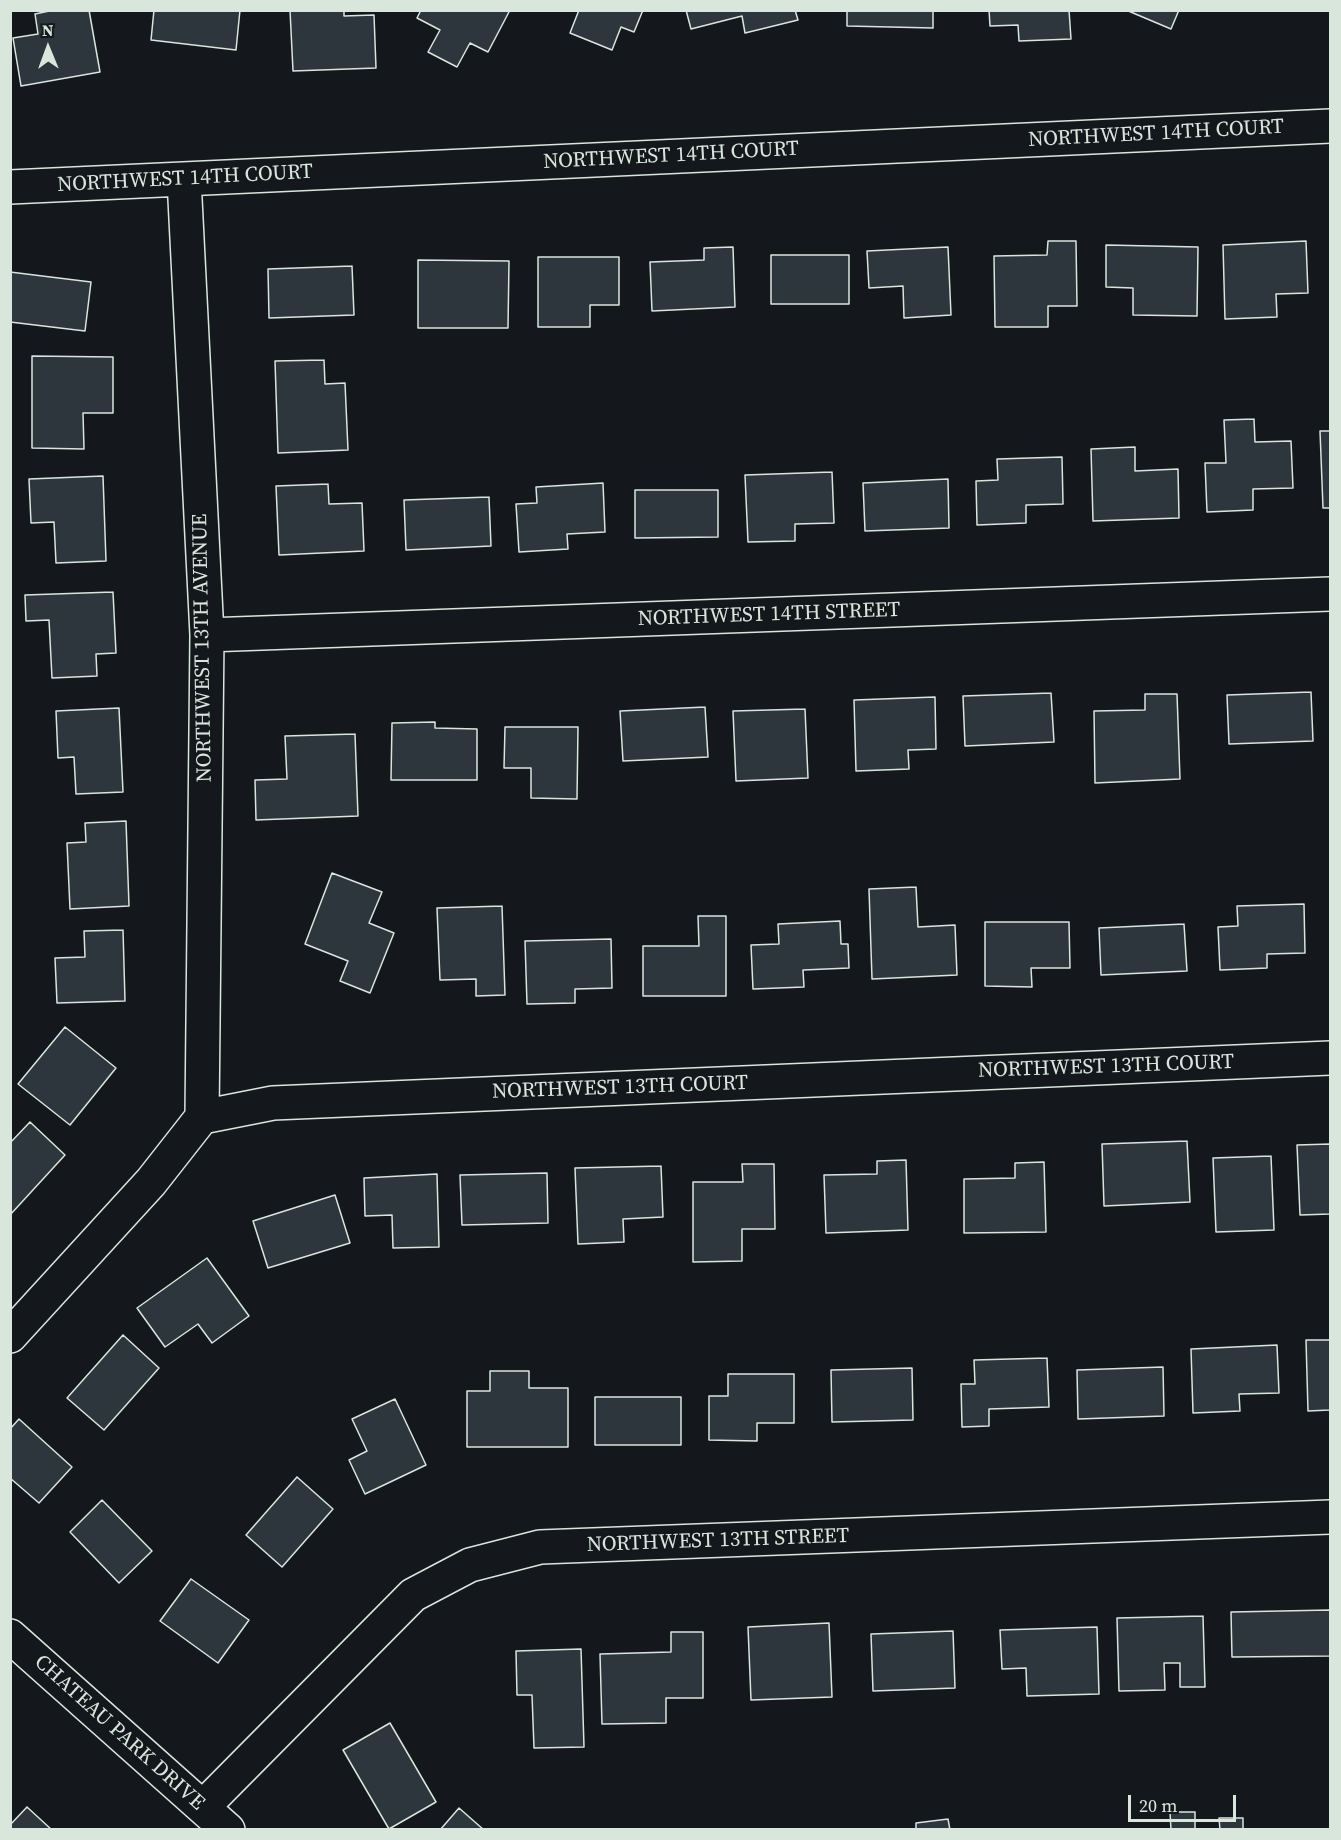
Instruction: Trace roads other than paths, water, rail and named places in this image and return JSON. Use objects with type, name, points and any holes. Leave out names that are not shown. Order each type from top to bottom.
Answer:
[{"type":"street","name":"NORTHWEST 14TH COURT","points":[[10,187],[1330,126]]},
{"type":"street","name":"NORTHWEST 13TH AVENUE","points":[[184,179],[207,635],[202,1117]]},
{"type":"street","name":"NORTHWEST 14TH STREET","points":[[207,635],[1330,594]]},
{"type":"street","name":"NORTHWEST 13TH COURT","points":[[202,1117],[273,1103],[1330,1058]]},
{"type":"street","points":[[10,1336],[151,1182],[202,1117]]},
{"type":"street","name":"NORTHWEST 13TH STREET","points":[[204,1807],[413,1595],[470,1565],[540,1547],[1330,1517]]},
{"type":"street","name":"CHATEAU PARK DRIVE","points":[[10,1636],[228,1830]]}]
